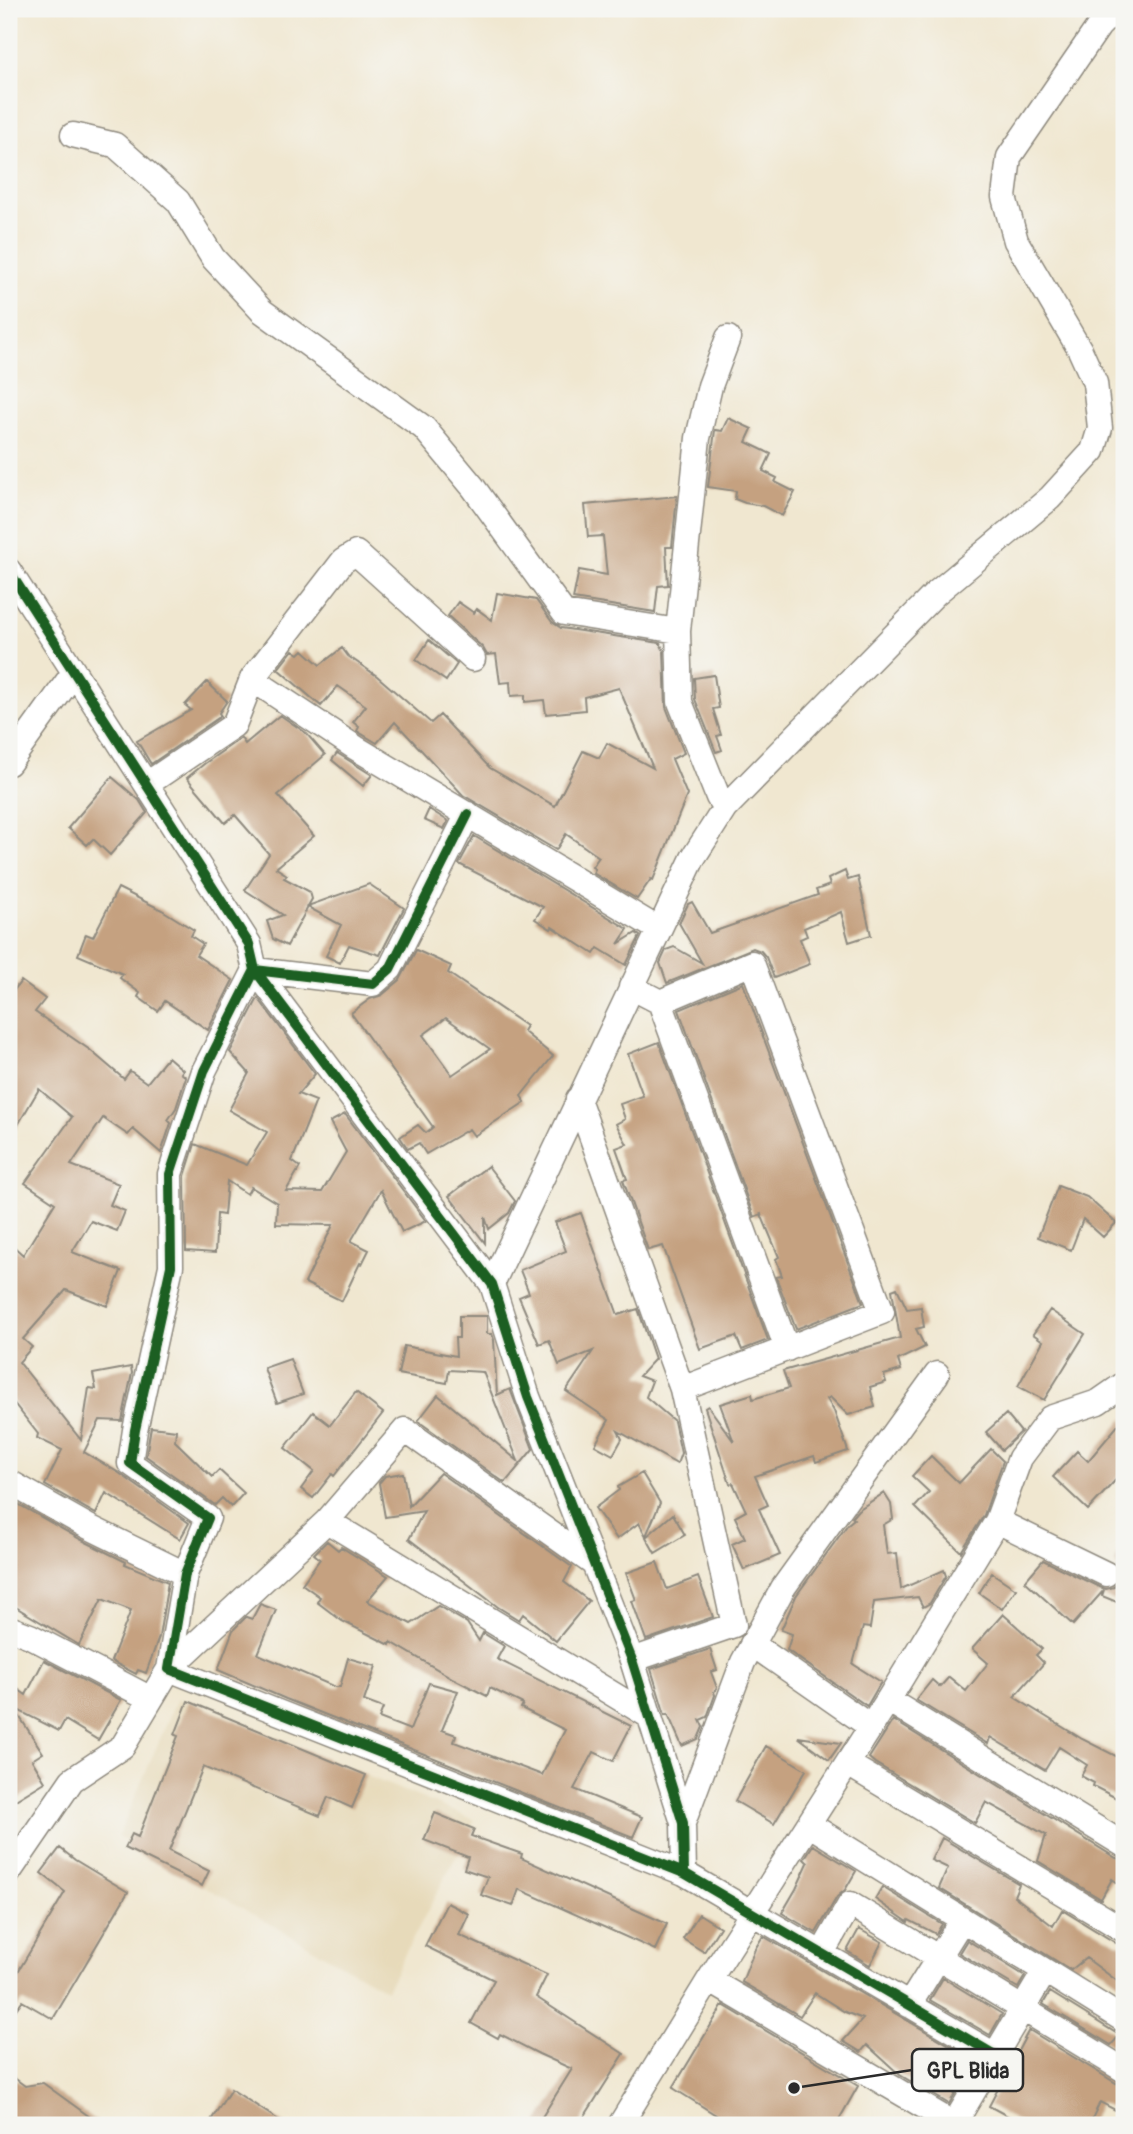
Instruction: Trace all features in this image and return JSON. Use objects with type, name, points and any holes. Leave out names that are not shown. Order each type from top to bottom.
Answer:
[{"type":"street","points":[[492,1283],[658,929],[693,859],[725,808],[934,594],[1050,498],[1093,451],[1100,428],[1095,383],[1080,350],[1016,241],[1004,197],[1009,157],[1099,26],[1116,9]]},
{"type":"street","points":[[73,135],[115,145],[178,201],[213,258],[262,311],[424,428],[473,488],[564,613],[678,631]]},
{"type":"street","points":[[725,808],[718,797],[680,702],[678,631],[698,438],[709,386],[728,338]]},
{"type":"street","points":[[148,784],[234,725],[252,678],[344,561],[356,553],[473,659]]},
{"type":"street","points":[[9,571],[249,943],[255,970],[492,1283],[528,1397],[632,1660],[683,1823],[684,1873]]},
{"type":"street","points":[[9,763],[74,674]]},
{"type":"street","points":[[252,678],[356,748],[658,929]]},
{"type":"street","points":[[255,970],[373,984],[390,969],[468,814]]},
{"type":"street","points":[[660,1002],[752,963],[882,1312],[682,1389]]},
{"type":"street","points":[[169,1669],[185,1574],[208,1518],[130,1463],[171,1266],[170,1174],[204,1071],[255,970]]},
{"type":"street","points":[[631,987],[660,1002],[788,1349]]},
{"type":"street","points":[[578,1099],[682,1389],[734,1625],[632,1660]]},
{"type":"street","points":[[683,1823],[752,1644],[783,1588],[937,1374]]},
{"type":"street","points":[[620,2125],[709,1980],[810,1825],[997,1521],[1020,1458],[1050,1418],[1098,1402],[1124,1384]]},
{"type":"street","points":[[9,1872],[72,1780],[123,1746],[169,1669],[327,1521],[404,1430],[594,1564]]},
{"type":"street","points":[[9,1482],[87,1526],[185,1574]]},
{"type":"street","points":[[327,1521],[649,1716]]},
{"type":"street","points":[[997,1521],[1106,1574]]},
{"type":"street","points":[[9,1628],[30,1636],[151,1699]]},
{"type":"street","points":[[752,1644],[871,1727]]},
{"type":"street","points":[[169,1669],[684,1873],[995,2055]]},
{"type":"street","points":[[888,1700],[1124,1845]]},
{"type":"street","points":[[848,1763],[1124,1930]]},
{"type":"street","points":[[810,1825],[1124,2021]]},
{"type":"street","points":[[822,1953],[850,1904],[1124,2070]]},
{"type":"street","points":[[909,2005],[962,1920]]},
{"type":"street","points":[[709,1980],[954,2124],[1045,1971]]},
{"type":"shaded area","points":[[177,1699],[475,1820],[386,1990],[118,1837]]},
{"type":"building","points":[[728,418],[752,429],[746,442],[771,454],[763,471],[777,478],[775,482],[795,492],[782,516],[763,506],[735,499],[736,491],[708,487],[715,430],[722,431]]},
{"type":"building","points":[[677,496],[672,547],[666,547],[668,585],[658,586],[655,612],[573,599],[579,570],[607,575],[603,536],[588,537],[585,505]]},
{"type":"building","points":[[497,593],[536,600],[552,622],[561,628],[660,643],[664,651],[666,707],[684,753],[672,759],[687,795],[653,880],[651,879],[637,899],[593,873],[595,869],[592,867],[599,857],[566,834],[556,850],[463,795],[395,722],[377,743],[357,731],[359,727],[353,722],[366,706],[338,686],[321,706],[278,669],[293,650],[299,654],[303,650],[320,665],[342,648],[348,656],[377,676],[431,723],[440,715],[490,768],[555,806],[583,751],[599,758],[607,743],[653,768],[619,688],[584,697],[585,710],[546,714],[544,700],[525,702],[525,695],[511,696],[510,682],[500,683],[496,654],[487,655],[483,648],[448,616],[458,602],[474,613],[477,609],[492,620]]},
{"type":"building","points":[[429,640],[457,664],[446,681],[416,660]]},
{"type":"building","points":[[714,675],[719,708],[713,709],[721,735],[717,736],[722,750],[716,752],[695,699],[694,678]]},
{"type":"building","points":[[207,682],[227,701],[219,713],[221,716],[151,764],[137,741],[191,710],[185,705]]},
{"type":"building","points":[[280,715],[306,733],[325,755],[278,795],[314,836],[276,868],[287,875],[284,878],[310,892],[312,899],[308,906],[369,884],[404,908],[380,955],[349,945],[340,963],[326,956],[341,925],[308,907],[287,946],[273,939],[267,921],[283,915],[245,890],[269,854],[235,815],[225,823],[187,778],[241,738],[245,744]]},
{"type":"building","points":[[337,753],[372,775],[363,786],[332,760]]},
{"type":"building","points":[[112,777],[139,800],[147,813],[110,855],[93,839],[87,845],[68,828]]},
{"type":"building","points":[[429,809],[448,821],[444,829],[424,820]]},
{"type":"building","points":[[474,836],[628,929],[618,944],[636,933],[640,936],[626,965],[598,948],[594,954],[552,927],[551,929],[535,919],[543,907],[459,864]]},
{"type":"building","points":[[845,871],[848,880],[858,877],[871,935],[849,942],[841,912],[804,928],[807,936],[800,939],[810,964],[774,978],[766,957],[753,948],[667,983],[660,963],[666,950],[674,947],[702,963],[679,923],[688,904],[692,902],[710,933],[818,895],[816,890],[830,885],[828,879]]},
{"type":"building","points":[[118,888],[194,930],[191,936],[203,944],[196,955],[233,980],[208,1030],[165,1001],[158,1011],[138,997],[140,993],[120,978],[123,974],[78,955],[86,934],[93,937]]},
{"type":"building","points":[[416,950],[451,966],[448,973],[526,1026],[523,1031],[553,1056],[521,1096],[525,1102],[474,1136],[469,1129],[426,1154],[419,1143],[408,1149],[400,1137],[418,1125],[426,1133],[433,1127],[351,1013],[370,999],[382,995],[400,980]],"holes":[[[446,1018],[490,1049],[452,1075],[423,1035]]]},
{"type":"building","points":[[21,981],[45,999],[35,1012],[90,1050],[124,1079],[130,1071],[147,1083],[168,1057],[183,1070],[181,1073],[186,1077],[176,1108],[168,1120],[171,1123],[161,1153],[133,1129],[128,1135],[103,1118],[71,1165],[119,1184],[110,1205],[125,1211],[117,1231],[91,1221],[72,1252],[121,1271],[107,1306],[66,1290],[23,1339],[32,1347],[19,1362],[81,1440],[89,1388],[96,1389],[93,1374],[131,1367],[122,1421],[100,1420],[84,1452],[119,1473],[189,1523],[180,1539],[106,1493],[96,1514],[45,1485],[62,1450],[37,1438],[38,1434],[9,1397],[9,1242],[23,1255],[55,1203],[25,1183],[72,1117],[39,1089],[9,1140],[9,997]]},
{"type":"building","points":[[743,983],[863,1303],[796,1329],[776,1277],[782,1276],[776,1259],[779,1257],[761,1214],[754,1217],[679,1010]]},
{"type":"building","points":[[258,998],[315,1074],[298,1094],[316,1101],[292,1161],[300,1167],[286,1191],[322,1192],[346,1152],[330,1122],[345,1114],[426,1221],[402,1232],[381,1190],[351,1241],[369,1250],[342,1301],[305,1283],[333,1225],[276,1224],[277,1203],[251,1187],[247,1194],[227,1181],[224,1215],[217,1214],[215,1253],[186,1251],[185,1176],[195,1144],[247,1165],[267,1132],[229,1110],[249,1073],[230,1052]]},
{"type":"building","points":[[659,1042],[768,1340],[742,1350],[736,1336],[700,1349],[663,1246],[648,1250],[623,1180],[627,1179],[616,1148],[627,1144],[616,1124],[625,1119],[620,1104],[643,1096],[628,1054]]},
{"type":"building","points":[[488,1166],[515,1201],[509,1213],[489,1229],[485,1217],[485,1243],[449,1196]]},
{"type":"building","points":[[1058,1186],[1087,1197],[1116,1223],[1103,1237],[1083,1219],[1071,1250],[1038,1237]]},
{"type":"building","points":[[581,1213],[618,1315],[638,1309],[655,1359],[639,1376],[652,1381],[646,1397],[674,1421],[681,1453],[677,1464],[618,1431],[622,1439],[613,1455],[595,1445],[609,1420],[566,1391],[593,1351],[559,1365],[549,1340],[539,1344],[519,1297],[529,1293],[520,1270],[566,1251],[555,1222]]},
{"type":"building","points":[[897,1288],[907,1309],[921,1307],[924,1327],[916,1329],[925,1347],[898,1360],[901,1370],[884,1375],[886,1382],[870,1387],[875,1407],[848,1415],[830,1397],[827,1399],[848,1451],[816,1462],[814,1456],[755,1476],[768,1505],[759,1509],[780,1555],[744,1570],[732,1544],[745,1538],[735,1517],[746,1511],[733,1483],[730,1484],[705,1408],[708,1406],[734,1442],[720,1404],[752,1394],[753,1399],[789,1388],[783,1371],[900,1338],[892,1290]]},
{"type":"building","points":[[1050,1310],[1085,1334],[1044,1400],[1018,1386],[1043,1341],[1033,1334]]},
{"type":"building","points":[[459,1316],[487,1316],[487,1334],[492,1334],[494,1340],[497,1395],[510,1389],[533,1449],[505,1483],[418,1421],[438,1395],[518,1461],[483,1372],[449,1370],[447,1383],[398,1374],[404,1346],[456,1356],[455,1338],[459,1338]]},
{"type":"building","points":[[290,1359],[303,1394],[277,1403],[264,1368]]},
{"type":"building","points":[[356,1392],[383,1413],[334,1476],[332,1474],[313,1498],[301,1489],[314,1471],[285,1448],[313,1412],[330,1425]]},
{"type":"building","points":[[1006,1414],[1021,1432],[1002,1450],[986,1432]]},
{"type":"building","points":[[1124,1418],[1124,1471],[1088,1510],[1053,1477],[1077,1451],[1088,1461]]},
{"type":"building","points":[[151,1427],[176,1430],[175,1441],[212,1477],[219,1470],[244,1493],[231,1507],[222,1498],[215,1505],[146,1456]]},
{"type":"building","points":[[991,1449],[1003,1461],[984,1515],[961,1552],[915,1507],[929,1492],[912,1476],[931,1456],[959,1483]]},
{"type":"building","points":[[403,1473],[409,1506],[440,1473],[572,1567],[564,1582],[589,1601],[556,1641],[523,1614],[519,1620],[498,1607],[409,1539],[424,1511],[385,1517],[379,1483],[385,1476]]},
{"type":"building","points":[[642,1473],[660,1503],[646,1536],[639,1523],[617,1539],[595,1508],[619,1490],[618,1487]]},
{"type":"building","points":[[884,1493],[891,1504],[893,1519],[883,1525],[887,1554],[897,1553],[901,1589],[944,1570],[946,1576],[930,1603],[923,1607],[918,1597],[874,1602],[870,1628],[863,1627],[853,1664],[881,1682],[867,1706],[787,1650],[792,1634],[781,1630],[796,1596],[854,1519],[852,1517]]},
{"type":"building","points":[[9,1499],[126,1562],[125,1564],[168,1582],[159,1637],[146,1673],[138,1670],[136,1674],[111,1661],[131,1610],[102,1599],[79,1645],[9,1603]]},
{"type":"building","points":[[673,1514],[685,1535],[655,1553],[646,1537]]},
{"type":"building","points":[[327,1541],[338,1550],[341,1547],[388,1576],[367,1601],[411,1624],[438,1606],[467,1623],[479,1641],[483,1633],[504,1646],[497,1659],[631,1726],[613,1761],[594,1752],[574,1789],[642,1817],[633,1837],[218,1670],[233,1630],[246,1617],[252,1619],[260,1604],[276,1610],[258,1654],[335,1687],[340,1687],[348,1658],[376,1666],[364,1701],[383,1708],[379,1718],[410,1730],[429,1683],[458,1691],[442,1730],[456,1735],[454,1742],[542,1775],[565,1730],[521,1708],[523,1704],[490,1688],[487,1696],[454,1679],[391,1642],[390,1645],[342,1621],[317,1602],[320,1597],[302,1584],[320,1559],[314,1554]]},
{"type":"building","points":[[1123,1542],[1124,1605],[1102,1596],[1104,1590],[1073,1625],[1025,1581],[1043,1560],[1099,1587],[1114,1587],[1120,1580],[1121,1572],[1115,1563]]},
{"type":"building","points":[[657,1562],[667,1589],[698,1577],[713,1617],[646,1640],[632,1601],[636,1600],[626,1573]]},
{"type":"building","points":[[992,1573],[1016,1589],[1002,1609],[979,1593]]},
{"type":"building","points":[[1003,1614],[1042,1649],[1036,1655],[1044,1663],[1014,1697],[1082,1739],[1124,1760],[1124,1802],[1093,1786],[1094,1783],[1081,1776],[1087,1765],[1059,1747],[1045,1770],[990,1737],[988,1744],[916,1700],[932,1680],[940,1687],[949,1677],[966,1691],[988,1663],[972,1649]]},
{"type":"building","points":[[710,1649],[717,1670],[711,1672],[717,1688],[715,1695],[707,1717],[700,1720],[703,1727],[698,1739],[682,1746],[668,1714],[665,1715],[651,1669]]},
{"type":"building","points":[[44,1660],[121,1700],[98,1740],[65,1720],[59,1731],[14,1708],[43,1753],[32,1760],[45,1782],[9,1804],[9,1683],[26,1695]]},
{"type":"building","points":[[188,1701],[366,1775],[352,1808],[328,1797],[320,1816],[203,1767],[169,1851],[209,1871],[202,1886],[125,1848],[132,1834],[138,1837],[178,1736],[175,1735]]},
{"type":"building","points":[[893,1720],[1116,1858],[1124,1860],[1124,1887],[1112,1879],[1101,1899],[1038,1861],[1046,1835],[986,1802],[975,1823],[875,1763],[869,1758]]},
{"type":"building","points":[[798,1737],[841,1743],[829,1760]]},
{"type":"building","points":[[766,1746],[806,1770],[774,1824],[735,1801]]},
{"type":"building","points":[[435,1813],[474,1829],[471,1836],[522,1854],[521,1858],[667,1924],[655,1950],[519,1889],[513,1906],[481,1895],[488,1877],[464,1869],[468,1857],[424,1840]]},
{"type":"building","points":[[942,1838],[1019,1884],[1014,1896],[1053,1926],[1062,1910],[1116,1943],[1124,1945],[1124,1986],[1086,1958],[1071,1970],[939,1888],[948,1868],[931,1860]]},
{"type":"building","points":[[813,1845],[856,1871],[816,1933],[782,1913],[808,1863],[804,1859]]},
{"type":"building","points":[[60,1848],[128,1892],[53,2019],[22,2001],[9,2019],[9,1987],[65,1892],[41,1873]]},
{"type":"building","points":[[882,1887],[942,1924],[936,1934],[909,1920],[908,1922],[875,1899]]},
{"type":"building","points":[[447,1903],[469,1914],[459,1935],[547,1975],[536,1997],[624,2054],[579,2125],[537,2125],[572,2069],[500,2034],[498,2038],[471,2023],[494,1980],[425,1946]]},
{"type":"building","points":[[699,1914],[720,1927],[704,1952],[683,1939]]},
{"type":"building","points":[[859,1929],[882,1942],[870,1965],[847,1951]]},
{"type":"building","points":[[763,1936],[975,2060],[949,2104],[900,2075],[867,2045],[861,2052],[843,2041],[863,2019],[845,2012],[815,1993],[800,2016],[742,1982]]},
{"type":"building","points":[[967,1940],[1025,1976],[1018,1988],[959,1953]]},
{"type":"building","points":[[943,1978],[1002,2014],[990,2035],[930,2000]]},
{"type":"building","points":[[1050,1992],[1121,2034],[1111,2045],[1043,2004]]},
{"type":"building","points":[[723,2005],[858,2086],[836,2125],[732,2125],[673,2088]]},
{"type":"building","points":[[1029,2030],[1116,2083],[1124,2085],[1124,2103],[1119,2112],[1100,2102],[1089,2125],[1024,2125],[989,2106]]},
{"type":"building","points":[[9,2074],[25,2086],[43,2083],[101,2125],[9,2125]]},
{"type":"building","points":[[231,2089],[286,2125],[208,2125]]},
{"type":"cycle path","points":[[9,571],[249,944],[255,970],[492,1284],[528,1397],[632,1660],[683,1823],[684,1873],[995,2055]]},
{"type":"cycle path","points":[[468,814],[390,969],[373,984],[255,970],[204,1071],[170,1174],[171,1266],[130,1463],[208,1518],[185,1574],[169,1669],[684,1873]]},
{"type":"place","name":"GPL Blida","points":[[794,2088]]}]
